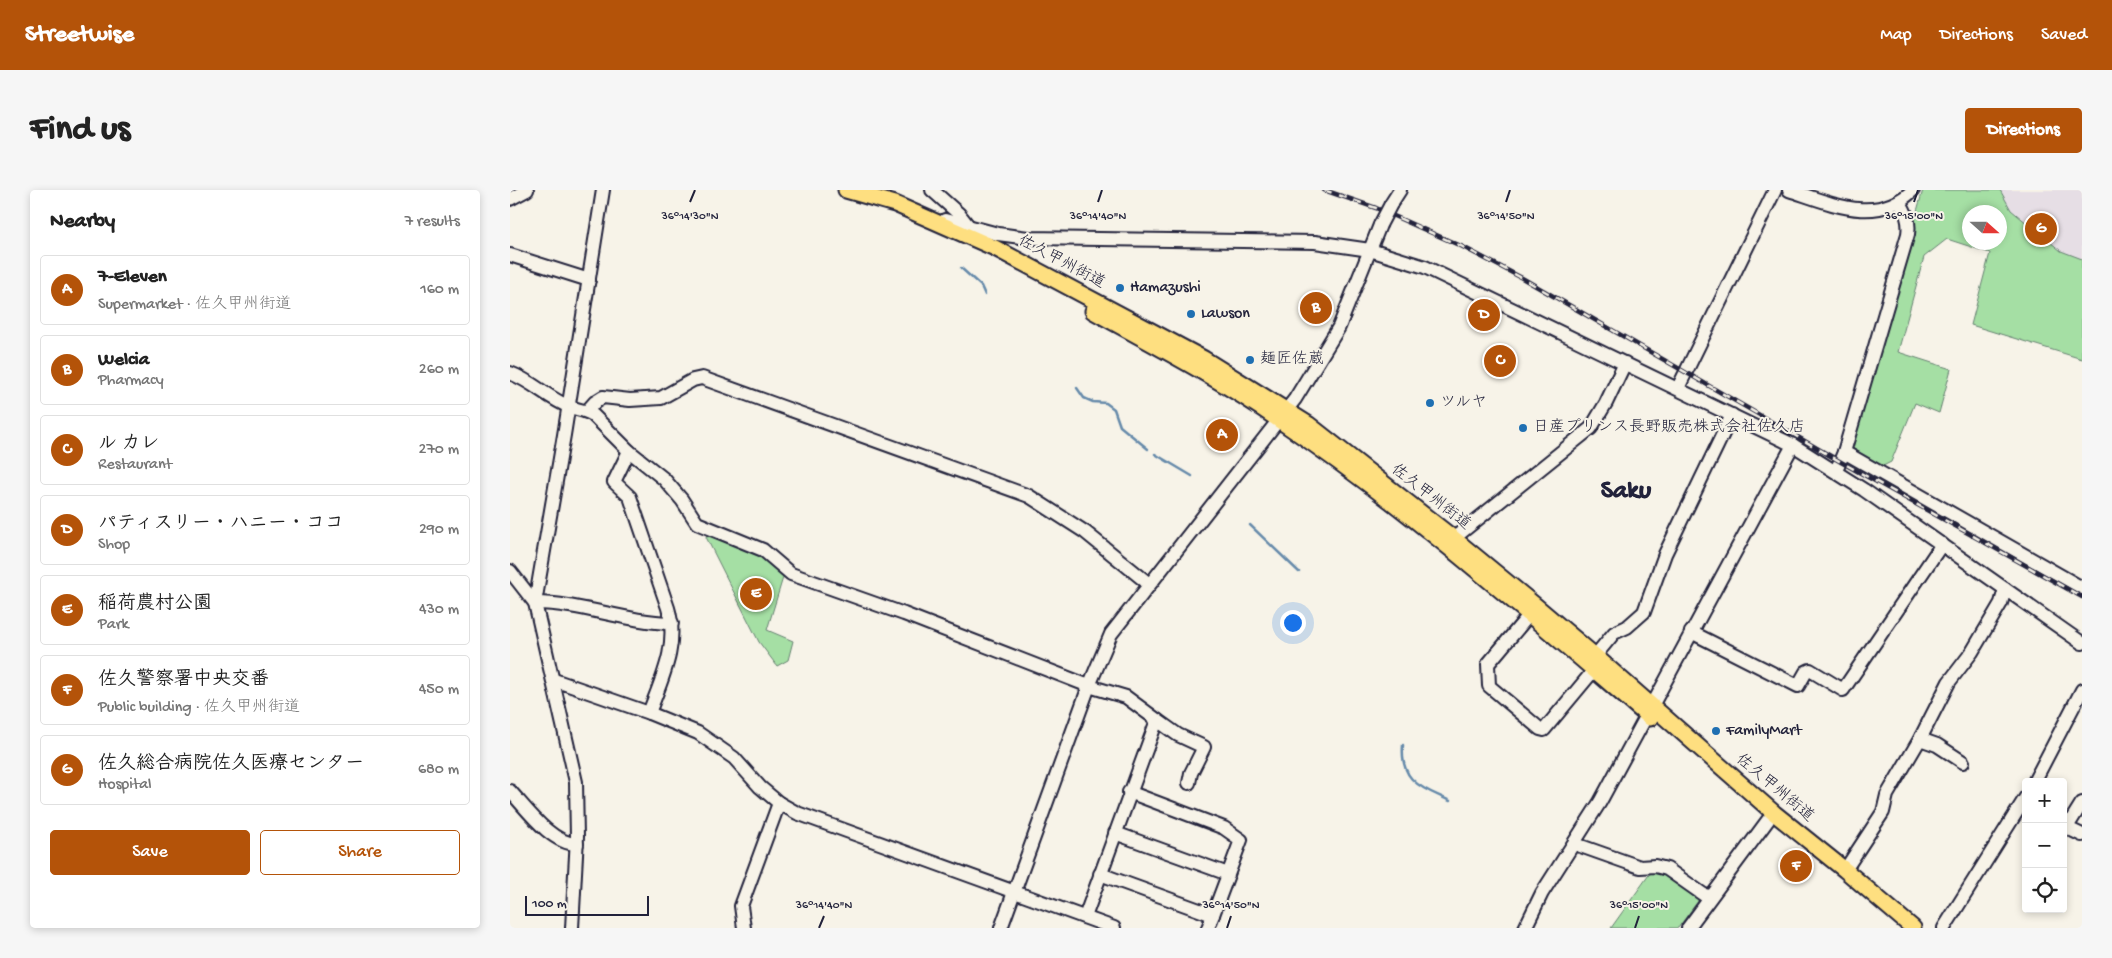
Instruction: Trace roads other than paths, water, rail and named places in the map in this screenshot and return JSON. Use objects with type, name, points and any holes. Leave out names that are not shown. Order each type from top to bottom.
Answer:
[{"type":"main road","name":"佐久甲州街道","points":[[853,193],[895,204],[974,233],[1204,360],[1283,415],[1362,480],[1449,542],[1533,610],[1649,711],[1768,820],[1840,878],[1897,928]]},
{"type":"main road","name":"佐久甲州街道","points":[[853,193],[948,236],[1187,362],[1283,415]]},
{"type":"main road","name":"佐久甲州街道","points":[[1649,711],[1845,870],[1913,928]]},
{"type":"street","points":[[510,198],[527,190]]},
{"type":"street","points":[[572,928],[577,844],[577,790],[554,680],[535,603],[569,407],[603,190]]},
{"type":"street","points":[[932,190],[959,214],[974,233]]},
{"type":"street","points":[[1001,928],[1089,686],[1111,634],[1283,415],[1335,335],[1380,225],[1390,204],[1400,190]]},
{"type":"street","points":[[1678,388],[1775,190]]},
{"type":"street","points":[[1789,190],[1858,210],[1878,209],[1899,201],[1913,190]]},
{"type":"street","points":[[1836,471],[1844,452],[1908,234],[1908,222],[1899,201]]},
{"type":"street","points":[[948,236],[974,233],[997,241],[1028,238],[1272,240],[1329,243],[1370,250],[1425,267],[1793,445],[1836,471],[2082,643]]},
{"type":"street","points":[[510,255],[588,280]]},
{"type":"street","points":[[1449,542],[1591,428],[1599,416],[1625,363]]},
{"type":"street","points":[[510,373],[529,381],[569,407],[587,411],[629,451],[664,480],[682,500],[697,523],[762,550],[791,574],[904,614],[1089,686],[1126,698],[1178,735],[1204,747],[1191,773],[1189,783]]},
{"type":"street","points":[[587,411],[595,402],[603,397],[630,400],[661,398],[693,380],[702,378],[1029,496],[1086,532],[1149,584]]},
{"type":"street","points":[[1533,610],[1488,664],[1489,686],[1540,730],[1544,730],[1595,663],[1614,633],[1627,627],[1644,612],[1665,554],[1732,415]]},
{"type":"street","points":[[1525,928],[1542,893],[1600,802],[1793,445]]},
{"type":"street","points":[[629,451],[614,482],[630,497],[672,623],[670,654],[649,713]]},
{"type":"street","points":[[1844,452],[2082,588]]},
{"type":"street","points":[[1692,632],[1798,686],[1806,672],[1810,670],[1843,690],[1942,544]]},
{"type":"street","points":[[510,571],[535,603],[575,606],[618,616],[672,623]]},
{"type":"street","points":[[1845,870],[1883,812],[1887,795],[1920,739],[1949,682],[1972,652],[2000,603],[2005,589]]},
{"type":"street","points":[[554,680],[649,713],[698,733],[734,758],[760,787],[779,803],[802,815],[1114,928]]},
{"type":"street","points":[[2036,778],[2082,690]]},
{"type":"street","points":[[1085,917],[1129,792],[1157,720]]},
{"type":"street","points":[[1920,739],[1936,745],[1963,762]]},
{"type":"street","points":[[510,791],[551,834],[562,841],[577,844]]},
{"type":"street","points":[[1129,792],[1224,828],[1241,840],[1208,928]]},
{"type":"street","points":[[744,928],[741,906],[779,803]]},
{"type":"street","points":[[2067,824],[2082,803]]},
{"type":"street","points":[[1944,928],[2022,805]]},
{"type":"street","points":[[1688,928],[1768,820]]},
{"type":"street","points":[[2067,828],[2082,835]]},
{"type":"street","points":[[1115,833],[1228,874]]},
{"type":"street","points":[[1574,844],[1640,867],[1655,866],[1667,869],[1704,895],[1710,896]]},
{"type":"street","points":[[1100,874],[1213,915]]},
{"type":"waterway","points":[[961,268],[981,286],[985,295]]},
{"type":"waterway","points":[[1077,388],[1084,398],[1093,402],[1106,403],[1114,409],[1120,426],[1148,449]]},
{"type":"waterway","points":[[1155,454],[1192,476]]},
{"type":"waterway","points":[[1250,525],[1299,572]]},
{"type":"waterway","points":[[1403,745],[1405,767],[1414,782],[1450,801]]},
{"type":"railway","points":[[1324,190],[1376,208],[1461,246],[1522,278],[1841,462],[2082,597]]},
{"type":"place","name":"佐久総合病院佐久医療センター","points":[[2041,229]]},
{"type":"place","name":"Hamazushi","points":[[1120,288]]},
{"type":"place","name":"Welcia","points":[[1316,308]]},
{"type":"place","name":"Lawson","points":[[1191,314]]},
{"type":"place","name":"パティスリー・ハニー・ココ","points":[[1484,315]]},
{"type":"place","name":"麺匠佐蔵","points":[[1250,360]]},
{"type":"place","name":"ル カレ","points":[[1500,361]]},
{"type":"place","name":"ツルヤ","points":[[1430,403]]},
{"type":"place","name":"日産プリンス長野販売株式会社佐久店","points":[[1523,428]]},
{"type":"place","name":"7-Eleven","points":[[1222,435]]},
{"type":"place","name":"稲荷農村公園","points":[[756,594]]},
{"type":"place","name":"FamilyMart","points":[[1716,731]]},
{"type":"place","name":"佐久警察署中央交番","points":[[1796,866]]},
{"type":"district","name":"Saku","points":[[1626,492]]}]
